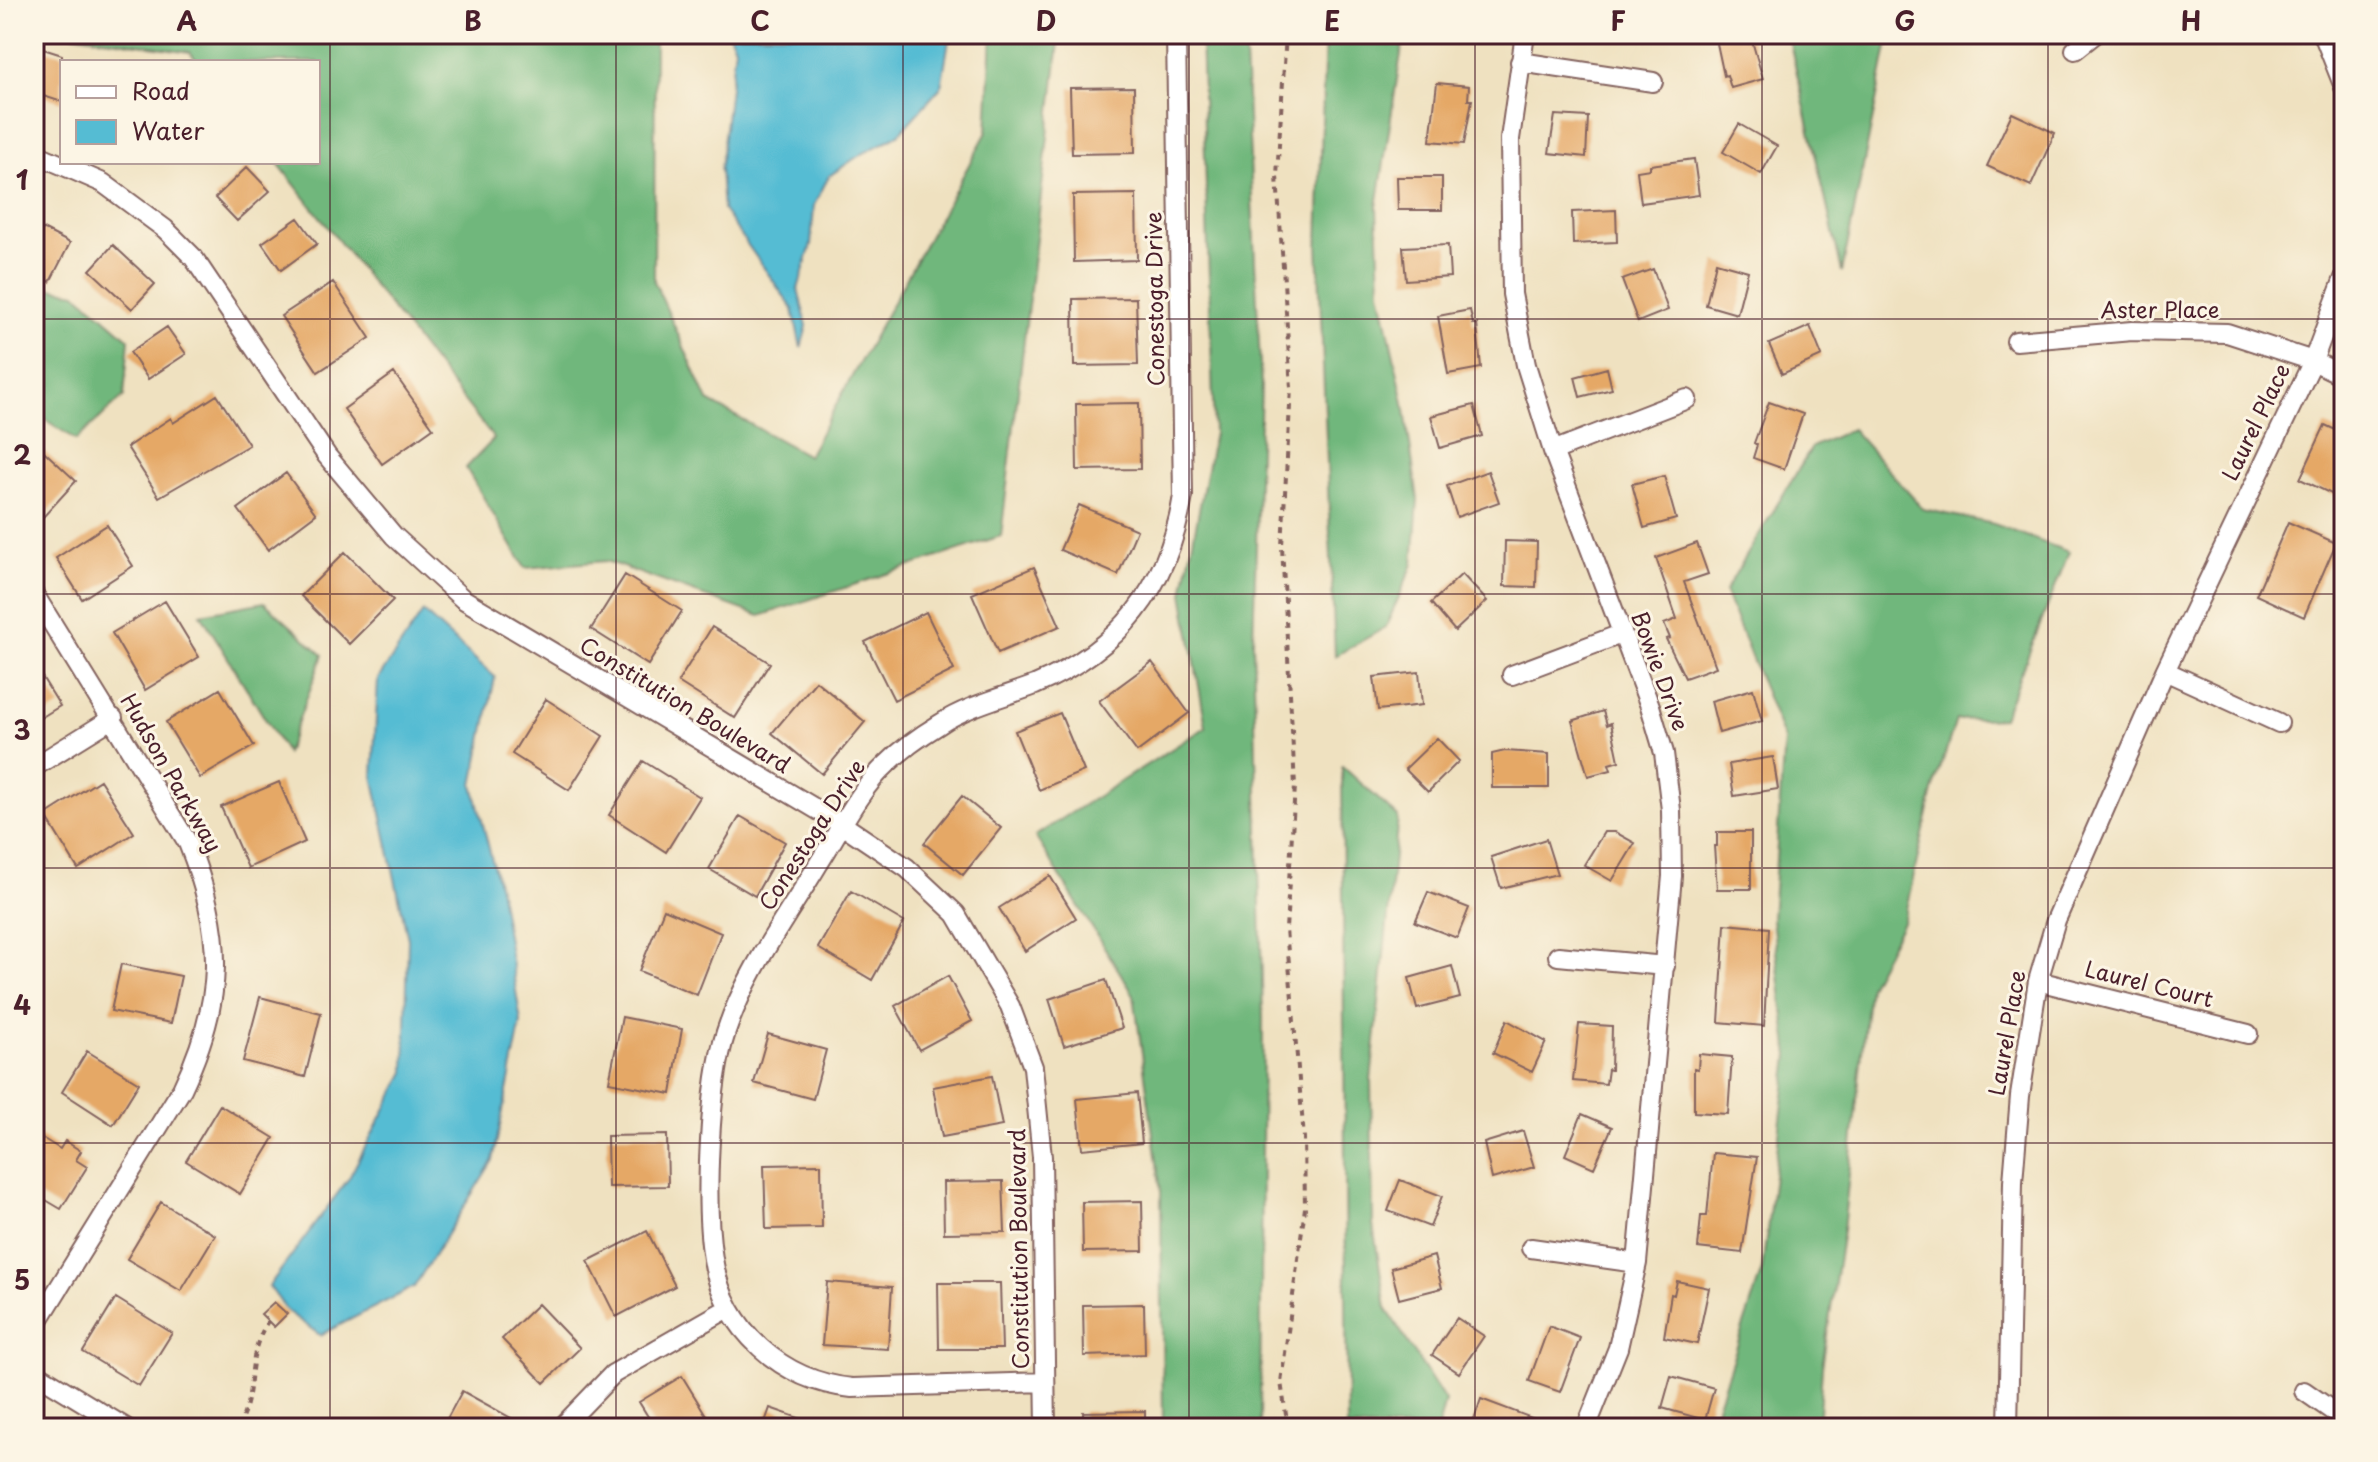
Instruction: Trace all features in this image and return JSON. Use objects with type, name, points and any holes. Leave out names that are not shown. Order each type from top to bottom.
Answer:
[{"type":"street","name":"Conestoga Drive","points":[[1045,1382],[852,1388],[822,1385],[773,1358],[751,1339],[727,1309],[716,1280],[711,1207],[713,1095],[725,1034],[740,995],[843,825],[885,765],[941,722],[1077,666],[1102,648],[1145,599],[1170,553],[1183,496],[1176,34]]},
{"type":"street","name":"Bowie Drive","points":[[1525,34],[1510,139],[1512,294],[1526,365],[1553,451],[1650,706],[1664,753],[1671,810],[1672,876],[1637,1263],[1618,1348],[1586,1428]]},
{"type":"street","points":[[2075,50],[2095,34]]},
{"type":"street","points":[[2323,34],[2342,76]]},
{"type":"street","points":[[1520,62],[1653,82]]},
{"type":"street","name":"Constitution Boulevard","points":[[34,153],[103,183],[165,229],[193,257],[327,456],[394,536],[463,599],[843,825],[907,868],[956,914],[991,970],[1022,1032],[1039,1100],[1046,1428]]},
{"type":"street","name":"Laurel Place","points":[[2008,1428],[2013,1182],[2020,1096],[2038,981],[2056,920],[2165,671],[2313,361],[2344,278]]},
{"type":"street","name":"Aster Place","points":[[2016,341],[2132,331],[2227,333],[2313,361],[2344,376]]},
{"type":"street","points":[[1553,451],[1687,399]]},
{"type":"street","name":"Hudson Parkway","points":[[34,594],[188,843],[206,887],[215,928],[213,1003],[201,1049],[182,1089],[34,1328]]},
{"type":"street","points":[[1512,675],[1621,634]]},
{"type":"street","points":[[2165,671],[2279,723]]},
{"type":"street","points":[[34,767],[113,718]]},
{"type":"street","points":[[1558,956],[1665,966]]},
{"type":"street","name":"Laurel Court","points":[[2038,981],[2248,1034]]},
{"type":"street","points":[[1531,1248],[1637,1263]]},
{"type":"street","points":[[561,1428],[613,1374],[727,1309]]},
{"type":"street","points":[[34,1372],[126,1428]]},
{"type":"street","points":[[2304,1391],[2344,1419]]},
{"type":"path","points":[[1286,34],[1277,176],[1291,388],[1282,546],[1295,786],[1286,929],[1304,1138],[1305,1208],[1281,1382],[1288,1428]]},
{"type":"path","points":[[237,1428],[250,1399],[249,1375],[255,1342],[268,1321]]},
{"type":"green space","points":[[72,34],[655,34],[654,281],[708,401],[808,456],[987,132],[992,34],[1060,34],[1001,536],[760,616],[606,561],[525,568],[466,468],[494,439],[279,164],[320,164],[320,60],[196,60],[190,52]]},
{"type":"green space","points":[[1201,34],[1244,34],[1261,385],[1253,642],[1263,1019],[1260,1428],[1163,1428],[1161,1192],[1134,995],[1035,836],[1206,727],[1183,593],[1214,433]]},
{"type":"green space","points":[[1325,34],[1404,34],[1377,207],[1380,291],[1404,403],[1418,500],[1413,564],[1386,627],[1335,656],[1318,244]]},
{"type":"green space","points":[[1788,34],[1893,34],[1888,42],[1842,272]]},
{"type":"green space","points":[[34,285],[76,293],[129,339],[124,396],[76,440],[34,412]]},
{"type":"green space","points":[[1852,429],[1923,509],[1994,524],[2069,552],[2003,718],[1956,720],[1933,791],[1903,922],[1869,986],[1843,1230],[1822,1367],[1818,1428],[1710,1428],[1762,1270],[1789,1056],[1772,919],[1784,740],[1725,591],[1812,447]]},
{"type":"green space","points":[[264,602],[323,655],[286,753],[201,614]]},
{"type":"green space","points":[[1342,766],[1398,817],[1371,1081],[1373,1225],[1386,1308],[1445,1401],[1438,1428],[1347,1428]]},
{"type":"water","points":[[729,34],[950,34],[941,87],[898,135],[829,176],[814,205],[811,245],[798,289],[807,326],[801,348],[793,309],[723,210],[720,169],[735,47]]},
{"type":"water","points":[[423,612],[495,677],[473,785],[500,892],[521,1022],[493,1160],[414,1287],[320,1335],[287,1311],[269,1286],[349,1178],[405,1072],[408,939],[373,776],[378,679]]},
{"type":"building","points":[[1715,34],[1750,34],[1763,79],[1731,88],[1727,75],[1724,76]]},
{"type":"building","points":[[34,46],[62,55],[60,101],[34,93]]},
{"type":"building","points":[[1437,83],[1469,86],[1468,100],[1472,100],[1464,144],[1430,141]]},
{"type":"building","points":[[1134,87],[1135,153],[1072,154],[1070,88]]},
{"type":"building","points":[[2012,113],[2055,133],[2031,186],[1987,166]]},
{"type":"building","points":[[1555,115],[1588,117],[1586,157],[1549,153]]},
{"type":"building","points":[[1739,124],[1777,146],[1761,174],[1723,152]]},
{"type":"building","points":[[1694,159],[1699,195],[1641,203],[1637,171],[1650,169],[1650,165]]},
{"type":"building","points":[[247,167],[270,191],[237,221],[215,198]]},
{"type":"building","points":[[1397,177],[1442,177],[1442,210],[1398,210]]},
{"type":"building","points":[[1136,194],[1137,260],[1074,262],[1073,195]]},
{"type":"building","points":[[1616,210],[1617,242],[1573,244],[1572,212]]},
{"type":"building","points":[[298,218],[317,244],[281,270],[262,243]]},
{"type":"building","points":[[41,228],[70,243],[50,282],[34,274],[34,242]]},
{"type":"building","points":[[113,245],[155,284],[132,309],[90,270]]},
{"type":"building","points":[[1448,245],[1450,277],[1406,280],[1403,247]]},
{"type":"building","points":[[1716,262],[1748,271],[1737,314],[1706,305]]},
{"type":"building","points":[[1653,269],[1668,310],[1638,322],[1622,280]]},
{"type":"building","points":[[333,282],[370,338],[318,372],[281,316]]},
{"type":"building","points":[[1136,298],[1138,365],[1074,366],[1073,299]]},
{"type":"building","points":[[1470,310],[1473,324],[1477,324],[1481,368],[1448,374],[1438,316]]},
{"type":"building","points":[[1810,326],[1822,356],[1782,374],[1769,344]]},
{"type":"building","points":[[167,327],[186,354],[148,379],[130,352]]},
{"type":"building","points":[[1607,368],[1612,389],[1580,397],[1575,377]]},
{"type":"building","points":[[394,373],[433,428],[382,464],[344,409]]},
{"type":"building","points":[[217,395],[249,445],[159,497],[127,447],[171,418],[173,423]]},
{"type":"building","points":[[1769,402],[1803,414],[1784,469],[1753,458],[1757,445],[1754,443]]},
{"type":"building","points":[[1139,403],[1140,469],[1077,470],[1076,404]]},
{"type":"building","points":[[1474,405],[1482,436],[1440,448],[1431,416]]},
{"type":"building","points":[[2325,425],[2344,434],[2344,500],[2300,479]]},
{"type":"building","points":[[34,442],[76,481],[34,527]]},
{"type":"building","points":[[1488,471],[1499,502],[1457,517],[1447,486]]},
{"type":"building","points":[[286,473],[316,514],[268,550],[238,509]]},
{"type":"building","points":[[1664,476],[1676,519],[1644,528],[1632,484]]},
{"type":"building","points":[[1079,505],[1137,530],[1118,575],[1060,550]]},
{"type":"building","points":[[2288,522],[2336,543],[2304,617],[2256,595]]},
{"type":"building","points":[[107,525],[133,566],[82,599],[56,558]]},
{"type":"building","points":[[1505,541],[1537,542],[1536,587],[1504,586]]},
{"type":"building","points":[[1697,543],[1708,574],[1684,582],[1716,667],[1685,678],[1666,639],[1670,638],[1664,624],[1677,619],[1656,558]]},
{"type":"building","points":[[345,552],[393,600],[349,644],[301,596]]},
{"type":"building","points":[[1034,567],[1060,626],[998,653],[972,594]]},
{"type":"building","points":[[1462,574],[1487,601],[1455,631],[1431,603]]},
{"type":"building","points":[[625,575],[682,611],[648,665],[591,629]]},
{"type":"building","points":[[165,601],[199,657],[145,690],[112,633]]},
{"type":"building","points":[[926,612],[954,670],[894,700],[865,642]]},
{"type":"building","points":[[712,627],[770,663],[735,718],[678,682]]},
{"type":"building","points":[[1152,662],[1189,713],[1137,752],[1099,701]]},
{"type":"building","points":[[34,664],[60,706],[34,722]]},
{"type":"building","points":[[1419,672],[1422,705],[1378,710],[1374,677]]},
{"type":"building","points":[[816,681],[865,722],[822,774],[772,733]]},
{"type":"building","points":[[220,689],[254,746],[200,778],[166,722]]},
{"type":"building","points":[[1753,689],[1762,721],[1719,733],[1711,701]]},
{"type":"building","points":[[546,699],[603,736],[569,790],[512,754]]},
{"type":"building","points":[[1603,711],[1607,725],[1611,723],[1619,761],[1609,764],[1611,770],[1588,776],[1572,721]]},
{"type":"building","points":[[1060,713],[1084,771],[1039,790],[1015,731]]},
{"type":"building","points":[[1437,738],[1459,761],[1428,792],[1405,769]]},
{"type":"building","points":[[1505,751],[1549,754],[1549,788],[1492,788],[1492,754]]},
{"type":"building","points":[[1773,757],[1778,789],[1734,796],[1729,764]]},
{"type":"building","points":[[643,761],[700,797],[666,852],[609,815]]},
{"type":"building","points":[[100,780],[134,833],[78,869],[45,815]]},
{"type":"building","points":[[279,782],[305,842],[248,868],[221,807]]},
{"type":"building","points":[[962,796],[1001,828],[963,875],[924,843]]},
{"type":"building","points":[[740,816],[785,842],[755,896],[709,869]]},
{"type":"building","points":[[1604,832],[1615,832],[1635,843],[1612,881],[1584,865]]},
{"type":"building","points":[[1717,832],[1751,832],[1751,889],[1717,889],[1714,846],[1717,846]]},
{"type":"building","points":[[1546,839],[1557,874],[1501,888],[1491,857]]},
{"type":"building","points":[[1050,876],[1076,918],[1025,951],[999,908]]},
{"type":"building","points":[[851,891],[904,922],[872,980],[818,948]]},
{"type":"building","points":[[1428,892],[1469,908],[1457,938],[1415,922]]},
{"type":"building","points":[[664,909],[721,933],[697,995],[639,971]]},
{"type":"building","points":[[1725,924],[1769,928],[1764,1026],[1719,1022]]},
{"type":"building","points":[[121,964],[181,976],[171,1023],[111,1011]]},
{"type":"building","points":[[1452,966],[1460,998],[1417,1009],[1409,978]]},
{"type":"building","points":[[948,976],[972,1021],[919,1050],[895,1006]]},
{"type":"building","points":[[1106,980],[1122,1028],[1064,1046],[1049,999]]},
{"type":"building","points":[[260,997],[321,1013],[305,1077],[243,1061]]},
{"type":"building","points":[[622,1017],[682,1029],[671,1094],[609,1082]]},
{"type":"building","points":[[1507,1020],[1546,1042],[1532,1072],[1493,1053]]},
{"type":"building","points":[[1579,1024],[1612,1026],[1611,1070],[1608,1069],[1606,1084],[1573,1081]]},
{"type":"building","points":[[768,1034],[826,1050],[813,1099],[754,1083]]},
{"type":"building","points":[[87,1051],[139,1083],[113,1125],[62,1092]]},
{"type":"building","points":[[1699,1054],[1732,1057],[1728,1114],[1694,1112],[1694,1068],[1698,1069]]},
{"type":"building","points":[[992,1076],[1002,1126],[942,1137],[933,1087]]},
{"type":"building","points":[[1137,1093],[1142,1143],[1082,1149],[1077,1099]]},
{"type":"building","points":[[220,1105],[274,1138],[240,1194],[186,1161]]},
{"type":"building","points":[[1582,1114],[1612,1127],[1594,1168],[1565,1155]]},
{"type":"building","points":[[1523,1131],[1534,1167],[1492,1179],[1484,1143]]},
{"type":"building","points":[[34,1133],[60,1149],[65,1141],[81,1151],[76,1160],[87,1167],[61,1209],[34,1193]]},
{"type":"building","points":[[667,1135],[668,1186],[608,1187],[607,1136]]},
{"type":"building","points":[[1713,1153],[1757,1157],[1742,1253],[1698,1248],[1701,1216],[1707,1216]]},
{"type":"building","points":[[821,1164],[822,1228],[766,1229],[764,1165]]},
{"type":"building","points":[[1400,1180],[1442,1196],[1430,1227],[1388,1211]]},
{"type":"building","points":[[1003,1181],[1005,1232],[944,1233],[943,1182]]},
{"type":"building","points":[[1142,1201],[1143,1251],[1083,1252],[1082,1202]]},
{"type":"building","points":[[161,1202],[215,1235],[181,1291],[127,1259]]},
{"type":"building","points":[[647,1231],[675,1286],[616,1317],[588,1261]]},
{"type":"building","points":[[1434,1256],[1442,1288],[1399,1299],[1391,1268]]},
{"type":"building","points":[[1677,1281],[1709,1288],[1697,1344],[1664,1337],[1671,1294],[1674,1295]]},
{"type":"building","points":[[827,1282],[892,1287],[888,1349],[822,1345]]},
{"type":"building","points":[[938,1283],[1000,1283],[1002,1349],[939,1349]]},
{"type":"building","points":[[116,1298],[172,1333],[139,1386],[83,1352]]},
{"type":"building","points":[[274,1302],[287,1314],[274,1327],[261,1314]]},
{"type":"building","points":[[538,1304],[580,1348],[544,1383],[502,1339]]},
{"type":"building","points":[[1144,1304],[1145,1354],[1084,1356],[1083,1305]]},
{"type":"building","points":[[1457,1318],[1484,1336],[1459,1373],[1432,1355]]},
{"type":"building","points":[[1549,1326],[1580,1338],[1560,1392],[1529,1381]]},
{"type":"building","points":[[682,1376],[714,1428],[655,1428],[639,1402]]},
{"type":"building","points":[[1671,1376],[1714,1388],[1705,1420],[1662,1408]]},
{"type":"building","points":[[462,1391],[529,1428],[442,1428]]},
{"type":"building","points":[[1481,1399],[1553,1426],[1553,1428],[1471,1428]]},
{"type":"building","points":[[770,1408],[819,1425],[818,1428],[763,1428]]},
{"type":"building","points":[[1145,1411],[1145,1428],[1083,1428],[1083,1412]]}]
